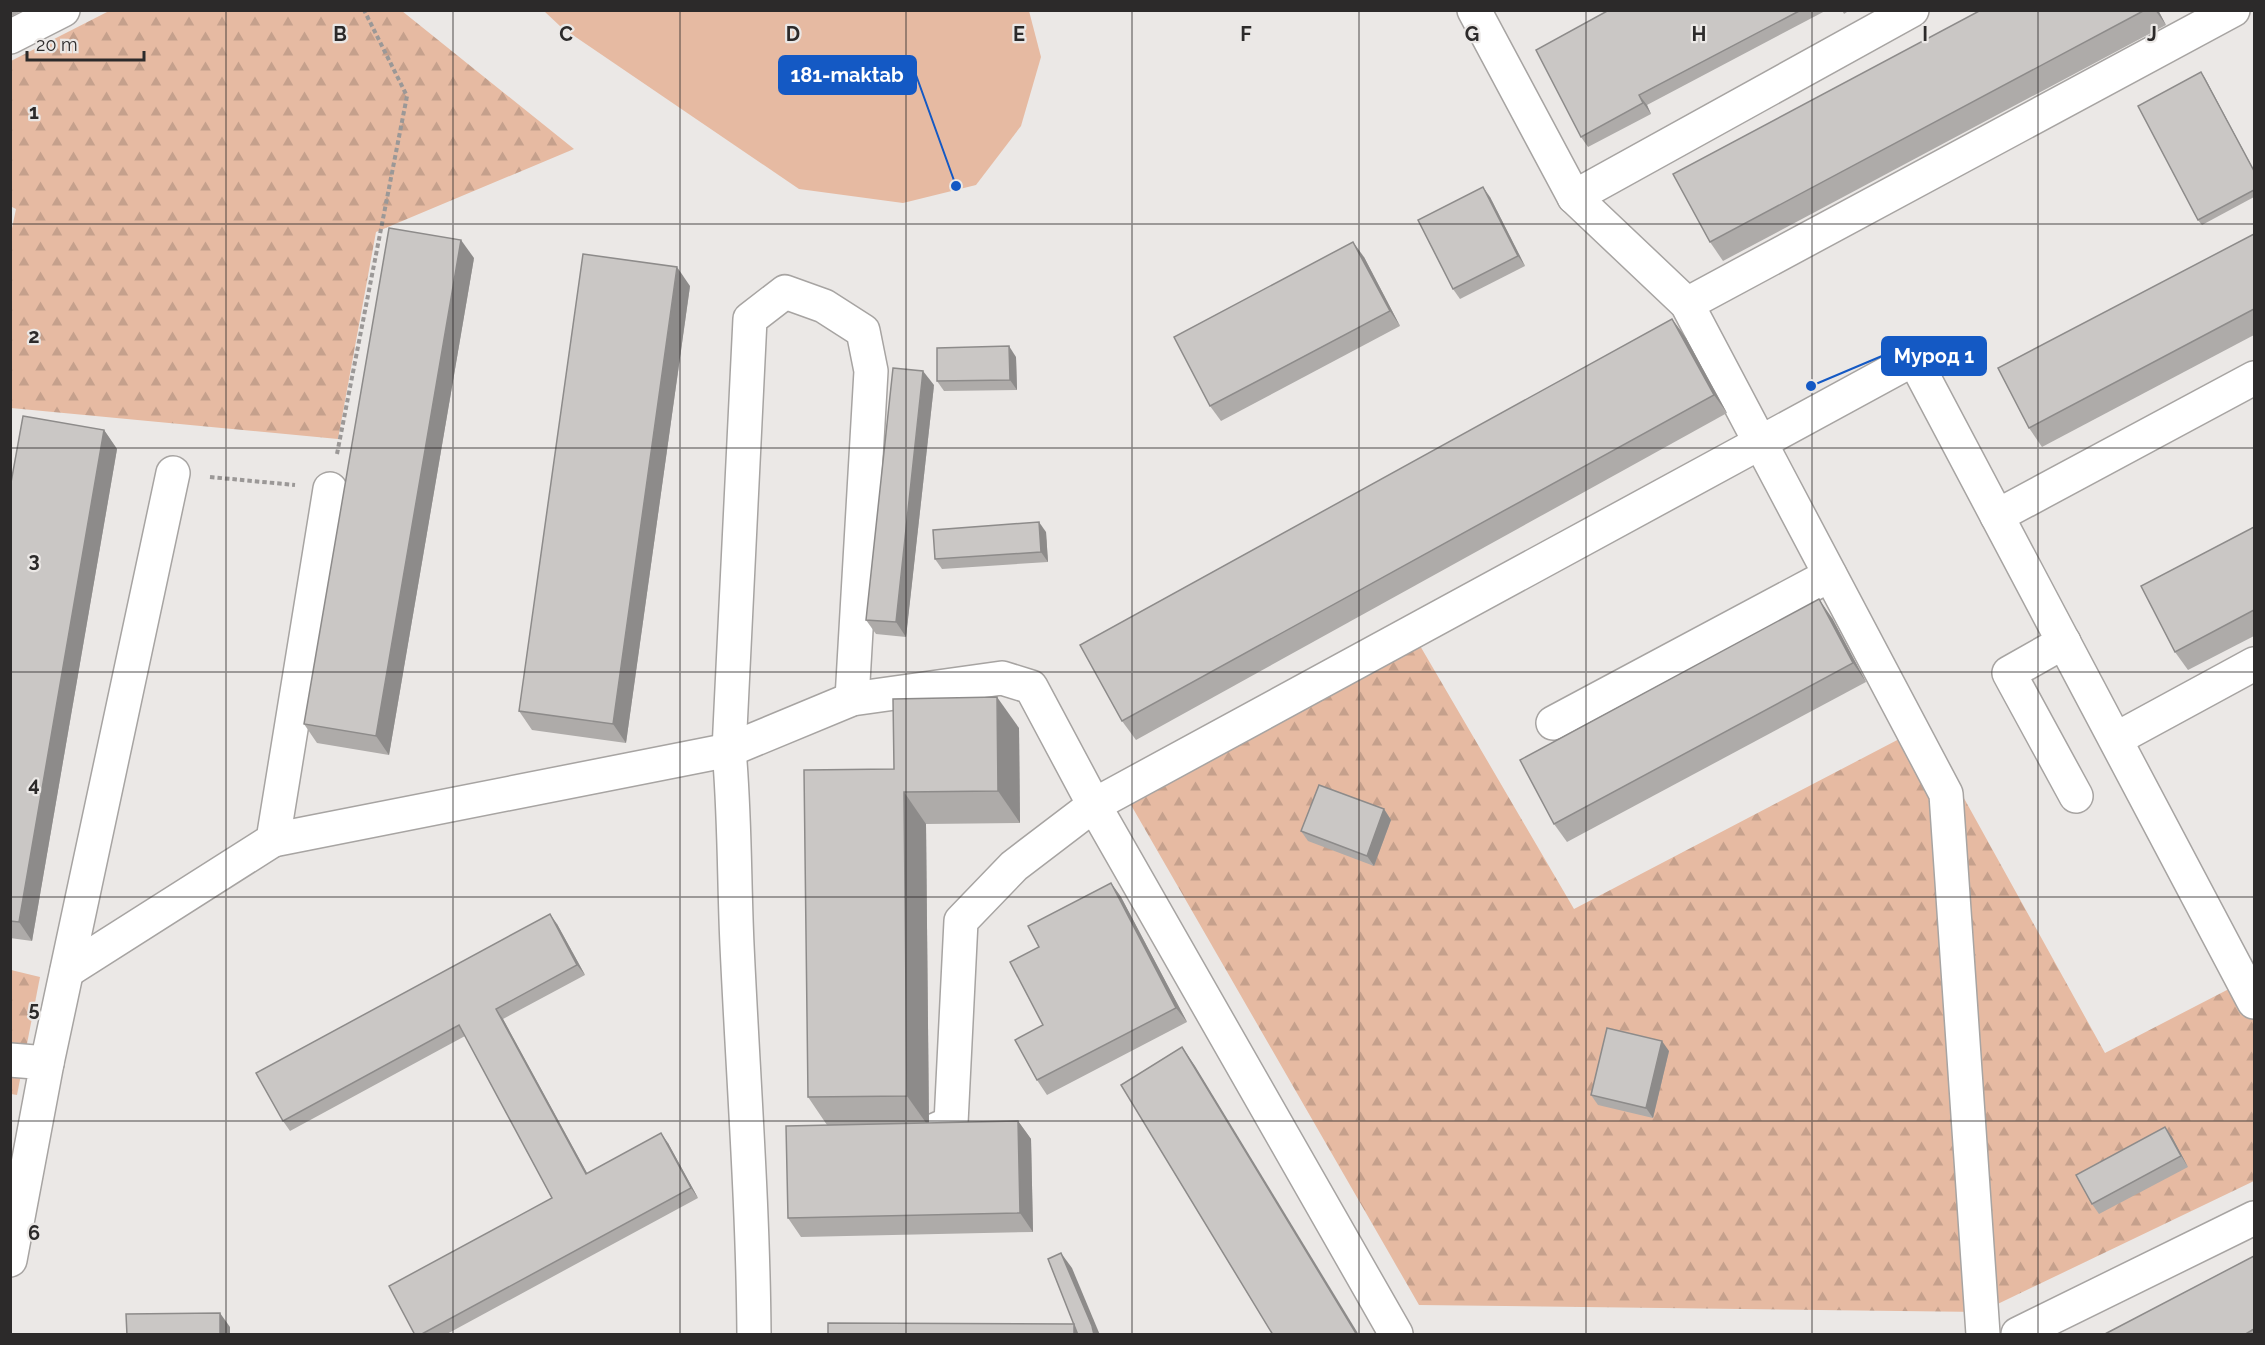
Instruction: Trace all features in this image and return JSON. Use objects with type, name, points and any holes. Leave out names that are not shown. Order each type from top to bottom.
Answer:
[{"type":"lane","points":[[10,37],[63,10]]},
{"type":"lane","points":[[1474,10],[1574,197],[1687,304],[1946,794],[1983,1335]]},
{"type":"lane","points":[[1574,197],[1912,10]]},
{"type":"lane","points":[[1687,304],[2233,10]]},
{"type":"lane","points":[[754,1335],[753,1237],[737,942],[734,803],[729,750],[750,319],[785,292],[824,306],[862,331],[871,372],[852,699]]},
{"type":"lane","points":[[922,1136],[951,1123],[961,921],[1014,866],[1094,805],[1914,359],[2116,739],[2250,983]]},
{"type":"lane","points":[[1997,516],[2254,378]]},
{"type":"lane","points":[[10,1260],[47,1063],[173,473]]},
{"type":"lane","points":[[273,840],[330,489]]},
{"type":"lane","points":[[1553,723],[1830,575]]},
{"type":"lane","points":[[2064,642],[2009,673],[2076,795]]},
{"type":"lane","points":[[2116,739],[2254,664]]},
{"type":"lane","points":[[67,971],[273,840],[729,750],[852,699],[1002,678],[1030,687],[1094,805],[1396,1334],[1405,1335]]},
{"type":"lane","points":[[10,1060],[47,1063]]},
{"type":"lane","points":[[2018,1335],[2254,1218]]},
{"type":"path","points":[[173,473],[330,489],[407,96],[364,10]]},
{"type":"green space","points":[[109,11],[402,11],[574,149],[376,232],[338,439],[11,408],[10,238],[16,209],[10,206],[11,61]]},
{"type":"green space","points":[[544,11],[1029,11],[1041,57],[1021,126],[976,185],[903,203],[799,189],[561,27]]},
{"type":"green space","points":[[1419,644],[1574,909],[1924,726],[2105,1053],[2254,976],[2254,1181],[1981,1312],[1419,1305],[1131,805]]},
{"type":"green space","points":[[11,970],[40,977],[17,1095],[11,1094]]},
{"type":"building","points":[[1609,10],[1801,10],[1639,95],[1643,103],[1581,137],[1536,50]]},
{"type":"building","points":[[1981,10],[2145,10],[1710,242],[1673,174]]},
{"type":"building","points":[[2201,72],[2254,171],[2254,190],[2198,220],[2138,106]]},
{"type":"building","points":[[1483,187],[1518,256],[1453,289],[1418,220]]},
{"type":"building","points":[[389,228],[461,240],[376,736],[304,724]]},
{"type":"building","points":[[2254,234],[2254,309],[2029,428],[1998,368]]},
{"type":"building","points":[[1353,242],[1390,311],[1210,406],[1174,337]]},
{"type":"building","points":[[583,254],[677,267],[613,724],[519,711]]},
{"type":"building","points":[[1672,319],[1714,395],[1122,721],[1080,645]]},
{"type":"building","points":[[1009,346],[1010,380],[937,381],[937,348]]},
{"type":"building","points":[[893,368],[923,371],[896,622],[866,620]]},
{"type":"building","points":[[23,416],[104,430],[19,922],[10,921],[10,488]]},
{"type":"building","points":[[1039,522],[1041,552],[935,559],[933,530]]},
{"type":"building","points":[[2254,527],[2254,610],[2175,652],[2141,586]]},
{"type":"building","points":[[1819,599],[1853,663],[1554,824],[1520,760]]},
{"type":"building","points":[[997,697],[998,791],[904,792],[907,1096],[808,1097],[804,770],[894,769],[893,699]]},
{"type":"building","points":[[1319,785],[1384,809],[1367,856],[1301,831]]},
{"type":"building","points":[[1111,883],[1176,1008],[1037,1080],[1015,1040],[1043,1025],[1010,962],[1039,947],[1028,926]]},
{"type":"building","points":[[550,914],[577,965],[496,1009],[586,1174],[661,1133],[691,1188],[420,1335],[415,1335],[389,1286],[552,1198],[459,1025],[283,1121],[256,1073]]},
{"type":"building","points":[[1607,1028],[1662,1041],[1646,1108],[1591,1095]]},
{"type":"building","points":[[1182,1047],[1357,1335],[1273,1335],[1121,1085]]},
{"type":"building","points":[[1018,1121],[1020,1213],[788,1218],[786,1126]]},
{"type":"building","points":[[2165,1127],[2181,1156],[2092,1204],[2076,1175]]},
{"type":"building","points":[[1061,1253],[1094,1335],[1078,1335],[1048,1259]]},
{"type":"building","points":[[2254,1256],[2254,1329],[2244,1335],[2103,1335]]},
{"type":"building","points":[[220,1313],[220,1335],[127,1335],[126,1314]]},
{"type":"building","points":[[828,1323],[1074,1324],[1074,1335],[828,1335]]},
{"type":"place","name":"181-maktab","points":[[956,186]]},
{"type":"place","name":"Мурод 1","points":[[1811,386]]}]
